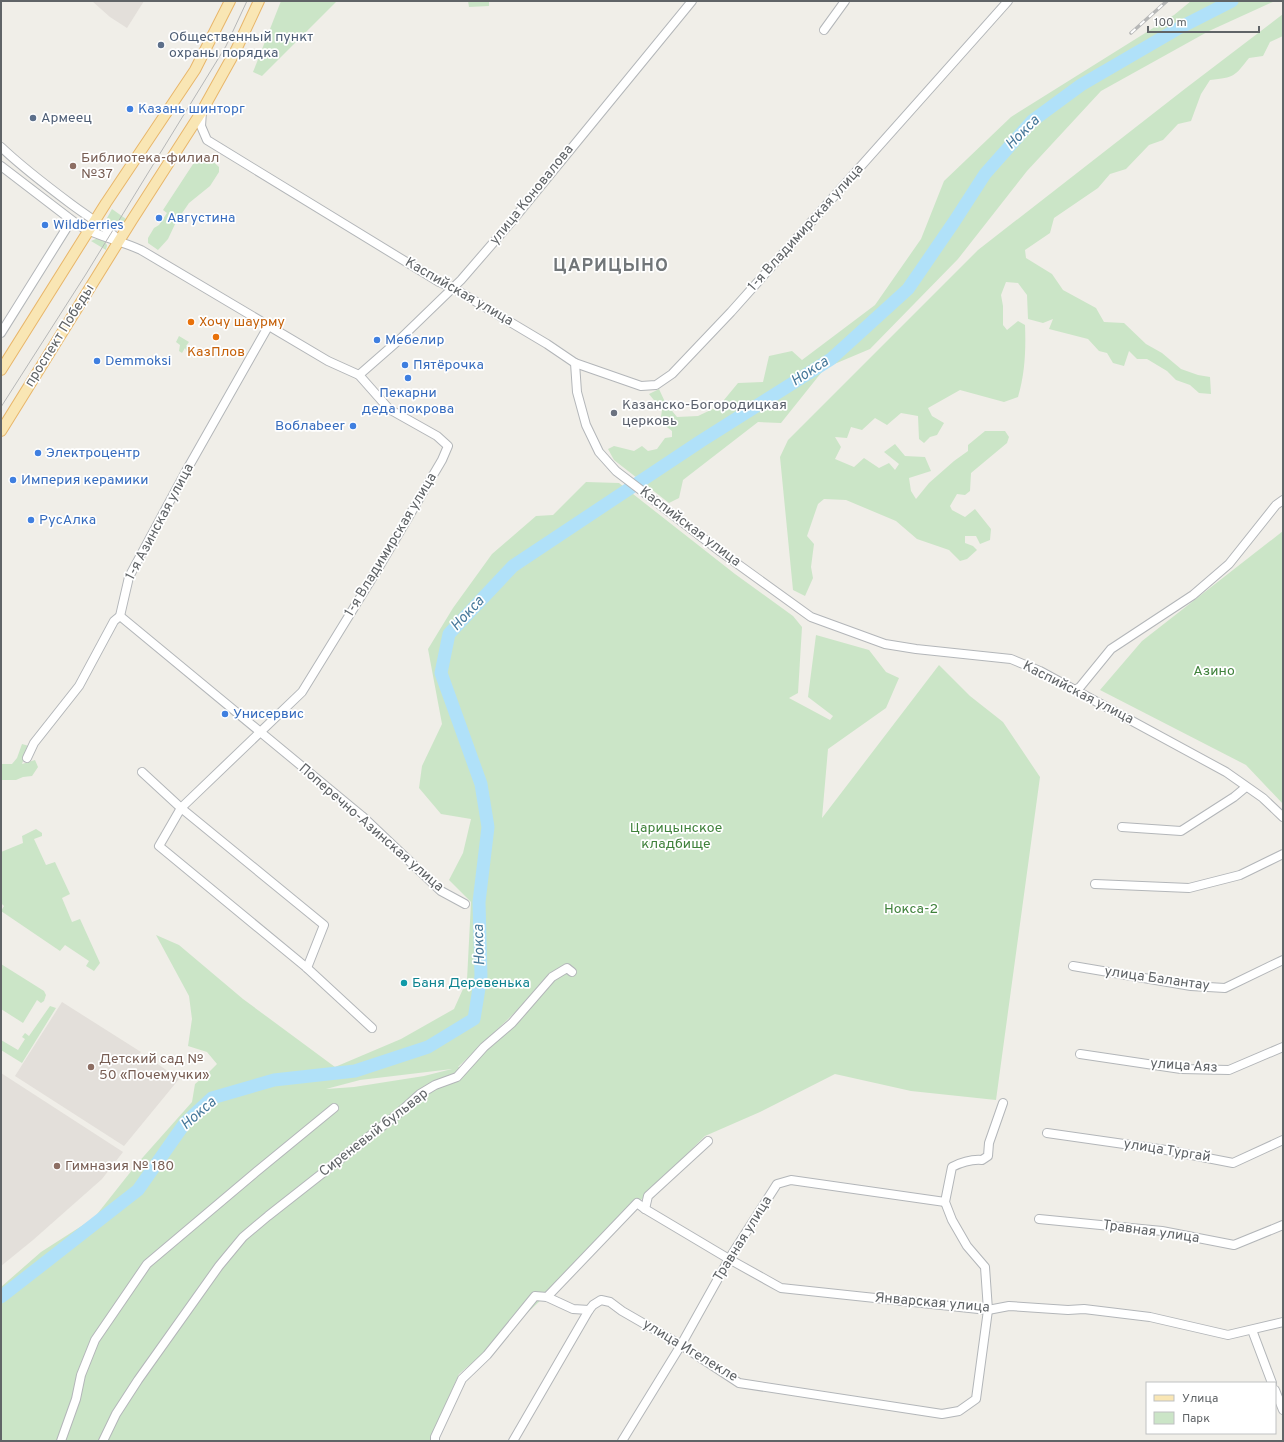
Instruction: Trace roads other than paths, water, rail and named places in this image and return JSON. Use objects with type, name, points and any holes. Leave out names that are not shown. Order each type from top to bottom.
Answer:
[{"type":"main road","points":[[1,370],[94,221],[195,70],[230,1]]},
{"type":"main road","name":"проспект Победы","points":[[1,431],[119,240],[202,111],[236,50],[259,1]]},
{"type":"street","name":"улица Коновалова","points":[[359,375],[453,288],[512,221],[692,1]]},
{"type":"street","points":[[824,30],[845,1]]},
{"type":"street","name":"1-я Владимирская улица","points":[[574,363],[640,386],[656,385],[672,374],[731,312],[1008,1]]},
{"type":"street","name":"Каспийская улица","points":[[202,111],[201,126],[207,140],[439,282],[453,288],[547,344],[574,363],[577,392],[586,425],[599,452],[616,471],[721,552],[811,617],[885,644],[916,649],[1011,659],[1040,671],[1226,772],[1263,798],[1283,817]]},
{"type":"street","points":[[1,147],[41,181],[119,240],[141,250],[328,361],[359,375]]},
{"type":"street","points":[[1,166],[71,221],[88,231],[119,240]]},
{"type":"street","points":[[1,333],[71,221]]},
{"type":"street","name":"1-я Азинская улица","points":[[27,758],[34,743],[79,686],[114,621],[120,616],[129,577],[269,325]]},
{"type":"street","name":"1-я Владимирская улица","points":[[260,733],[302,692],[383,561],[442,460],[448,446],[438,436],[389,408],[359,375]]},
{"type":"street","points":[[1075,690],[1080,687],[1111,649],[1193,595],[1229,564],[1276,505],[1283,500]]},
{"type":"street","name":"Поперечно-Азинская улица","points":[[120,616],[362,816],[441,891],[465,904]]},
{"type":"street","points":[[260,733],[181,808],[159,846],[307,968],[372,1028]]},
{"type":"street","points":[[142,772],[181,808],[324,925],[307,968]]},
{"type":"street","points":[[1122,827],[1181,831],[1234,797],[1246,787]]},
{"type":"street","points":[[1095,884],[1189,888],[1240,875],[1283,854]]},
{"type":"street","name":"улица Балантау","points":[[1073,966],[1191,986],[1225,988],[1283,960]]},
{"type":"street","name":"Сиреневый бульвар","points":[[103,1441],[116,1414],[138,1380],[219,1266],[243,1237],[394,1117],[420,1094],[457,1077],[484,1047],[512,1023],[552,977],[567,968],[572,972]]},
{"type":"street","name":"улица Аяз","points":[[1080,1054],[1181,1068],[1228,1070],[1283,1046]]},
{"type":"street","points":[[945,1202],[952,1166],[974,1159],[982,1160],[988,1156],[989,1143],[1003,1103]]},
{"type":"street","points":[[61,1441],[76,1399],[81,1375],[95,1340],[147,1264],[334,1108]]},
{"type":"street","name":"улица Тургай","points":[[1047,1133],[1166,1150],[1233,1163],[1283,1140]]},
{"type":"street","points":[[645,1209],[648,1196],[708,1141]]},
{"type":"street","name":"Травная улица","points":[[626,1440],[729,1259],[777,1184],[791,1180],[945,1202]]},
{"type":"street","name":"улица Игелекле","points":[[589,1310],[593,1305],[601,1300],[610,1302],[740,1383],[942,1414],[959,1411],[976,1399],[988,1310],[985,1267],[966,1246],[952,1220],[945,1202]]},
{"type":"street","name":"Январская улица","points":[[547,1297],[637,1203],[729,1259],[781,1288],[988,1310],[1009,1306],[1068,1310],[1084,1309],[1150,1317],[1228,1336],[1283,1322]]},
{"type":"street","name":"Травная улица","points":[[1039,1219],[1162,1230],[1234,1246],[1283,1225]]},
{"type":"street","points":[[435,1441],[435,1437],[462,1379],[487,1355],[535,1296],[547,1297],[573,1309],[589,1310],[513,1441]]},
{"type":"street","points":[[1252,1330],[1272,1382]]},
{"type":"street","points":[[1276,1392],[1283,1410]]},
{"type":"waterway","name":"Нокса","points":[[1,1297],[138,1190],[185,1123],[212,1098],[274,1080],[355,1071],[428,1047],[474,1019],[481,976],[479,902],[488,827],[481,784],[441,673],[449,634],[513,566],[701,441],[831,359],[908,289],[985,174],[1032,121],[1081,85],[1179,28],[1232,1]]},
{"type":"tram line","points":[[1,407],[86,274],[226,46],[247,1]]},
{"type":"railway","points":[[1131,33],[1167,1]]},
{"type":"place","name":"Общественный пункт охраны порядка","points":[[161,45]]},
{"type":"place","name":"Казань шинторг","points":[[130,109]]},
{"type":"place","name":"Армеец","points":[[33,118]]},
{"type":"place","name":"Библиотека-филиал №37","points":[[73,166]]},
{"type":"place","name":"Августина","points":[[159,218]]},
{"type":"place","name":"Wildberries","points":[[45,225]]},
{"type":"place","name":"Хочу шаурму","points":[[191,322]]},
{"type":"place","name":"КазПлов","points":[[216,337]]},
{"type":"place","name":"Мебелир","points":[[377,340]]},
{"type":"place","name":"Demmoksi","points":[[97,361]]},
{"type":"place","name":"Пятёрочка","points":[[405,365]]},
{"type":"place","name":"Пекарни деда покрова","points":[[408,378]]},
{"type":"place","name":"Казанско-Богородицкая церковь","points":[[614,413]]},
{"type":"place","name":"Воблаbeer","points":[[353,426]]},
{"type":"place","name":"Электроцентр","points":[[38,453]]},
{"type":"place","name":"Империя керамики","points":[[13,480]]},
{"type":"place","name":"РусАлка","points":[[31,520]]},
{"type":"place","name":"Унисервис","points":[[225,714]]},
{"type":"place","name":"Баня Деревенька","points":[[404,983]]},
{"type":"place","name":"Детский сад № 50 «Почемучки»","points":[[91,1067]]},
{"type":"place","name":"Гимназия № 180","points":[[57,1166]]},
{"type":"district","name":"ЦАРИЦЫНО","points":[[611,266]]},
{"type":"park label","name":"Азино","points":[[1214,671]]},
{"type":"park label","name":"Царицынское кладбище","points":[[676,836]]},
{"type":"park label","name":"Нокса-2","points":[[911,909]]}]
